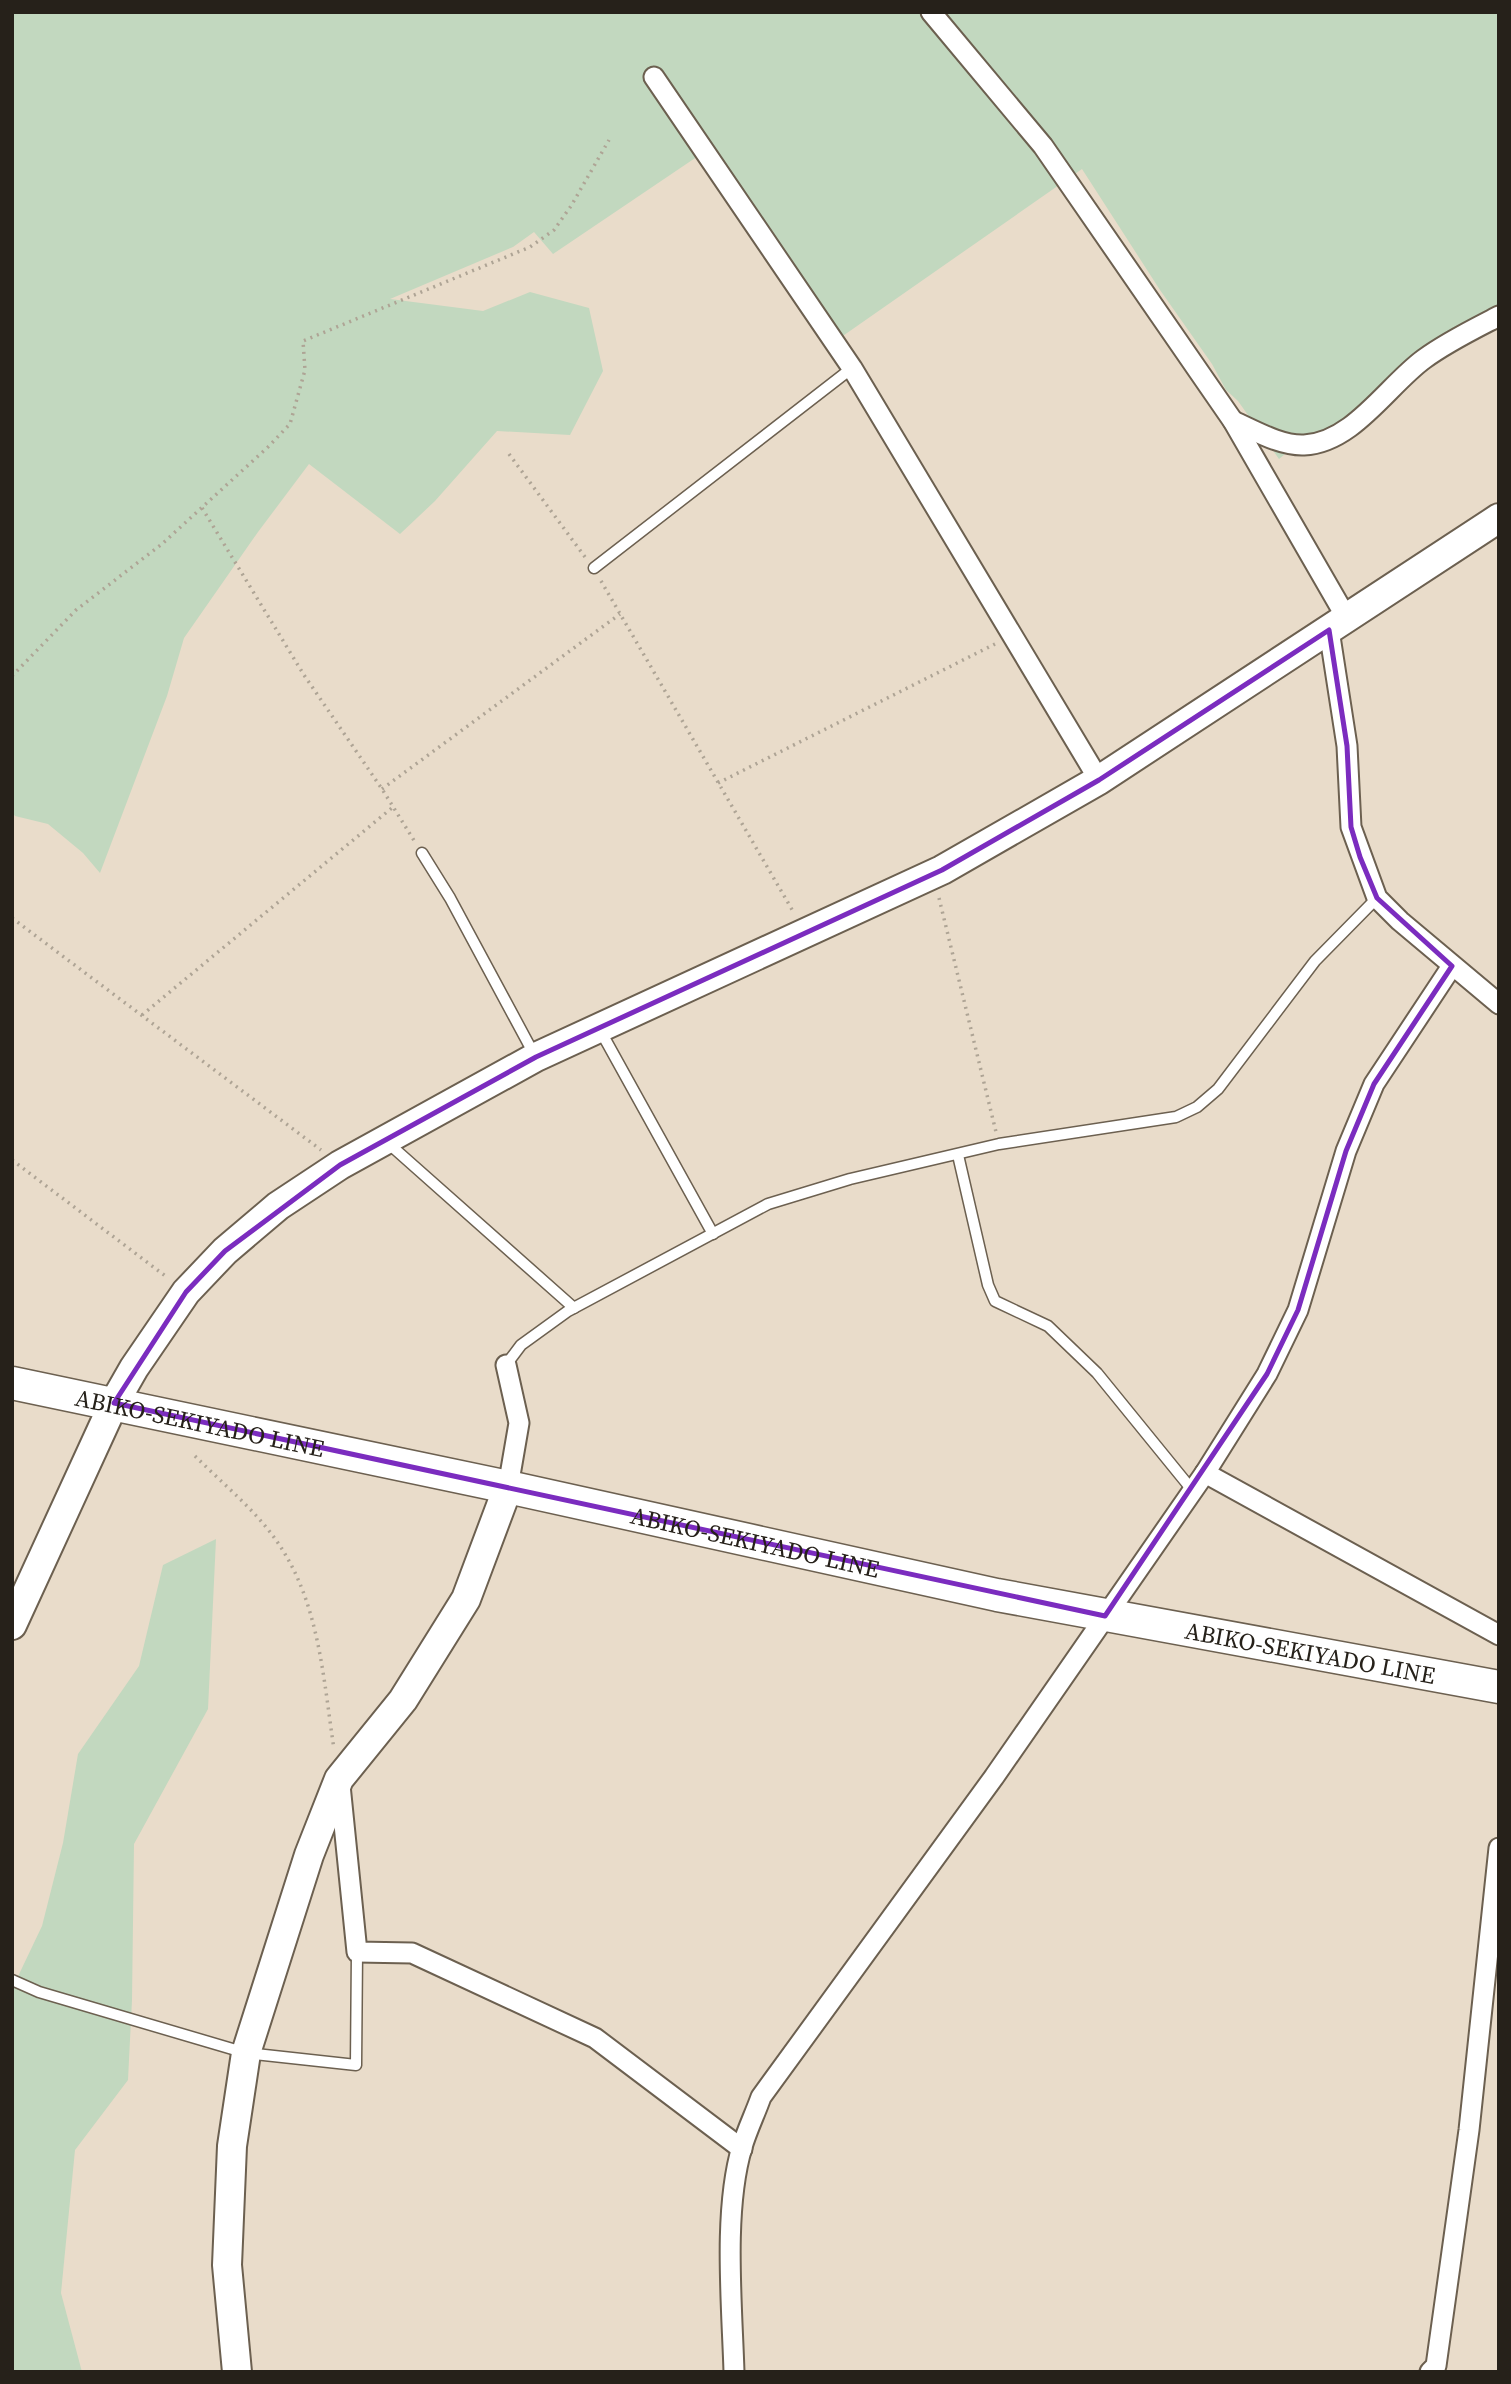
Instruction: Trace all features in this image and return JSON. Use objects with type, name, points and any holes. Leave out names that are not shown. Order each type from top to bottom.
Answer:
[{"type":"main road","name":"ABIKO-SEKIYADO LINE","points":[[12,1382],[509,1487],[997,1595],[1499,1687]]},
{"type":"street","points":[[931,12],[1043,146],[1233,421],[1337,624],[1351,827],[1377,898],[1400,921],[1499,1004]]},
{"type":"street","points":[[654,77],[852,368],[1099,780]]},
{"type":"street","points":[[1233,421],[1287,443],[1305,445],[1332,437],[1353,425],[1422,360],[1452,340],[1499,316]]},
{"type":"street","points":[[12,1625],[114,1403],[134,1368],[186,1292],[225,1251],[278,1206],[340,1165],[536,1057],[933,874],[1099,780],[1499,518]]},
{"type":"street","points":[[734,2372],[731,2267],[734,2197],[742,2149],[761,2097],[994,1777],[1193,1491],[1267,1374],[1298,1310],[1346,1151],[1374,1084],[1452,966]]},
{"type":"street","points":[[237,2372],[227,2265],[232,2146],[246,2053],[309,1855],[339,1779],[403,1700],[466,1599],[509,1487],[519,1423],[506,1365]]},
{"type":"street","points":[[1205,1473],[1499,1635]]},
{"type":"street","points":[[339,1779],[357,1952],[412,1953],[595,2038],[742,2149]]},
{"type":"street","points":[[1437,2370],[1469,2130],[1499,1848]]},
{"type":"lane","points":[[594,568],[852,368]]},
{"type":"lane","points":[[422,853],[450,898],[536,1057]]},
{"type":"lane","points":[[506,1365],[521,1345],[574,1308],[768,1204],[850,1179],[999,1144],[1175,1117],[1198,1107],[1218,1090],[1315,961],[1377,898]]},
{"type":"lane","points":[[599,1028],[713,1234]]},
{"type":"lane","points":[[385,1140],[574,1308]]},
{"type":"lane","points":[[958,1155],[988,1285],[995,1301],[1048,1326],[1097,1373],[1193,1491]]},
{"type":"lane","points":[[12,1980],[39,1992],[246,2053],[356,2065],[357,1952]]},
{"type":"path","points":[[12,676],[76,610],[162,544],[290,424],[305,370],[303,341],[530,247],[554,230],[610,140]]},
{"type":"path","points":[[509,454],[594,568],[806,933]]},
{"type":"path","points":[[202,508],[304,676],[382,789],[422,853]]},
{"type":"path","points":[[382,789],[620,614]]},
{"type":"path","points":[[718,783],[1012,635]]},
{"type":"path","points":[[142,1015],[393,807]]},
{"type":"path","points":[[933,874],[999,1144]]},
{"type":"path","points":[[12,918],[340,1165]]},
{"type":"path","points":[[12,1160],[186,1292]]},
{"type":"path","points":[[195,1456],[258,1519],[284,1552],[298,1578],[319,1648],[339,1779]]},
{"type":"highlighted area","points":[[1329,630],[1347,746],[1351,827],[1360,857],[1377,898],[1452,966],[1374,1084],[1346,1151],[1298,1310],[1267,1374],[1105,1616],[114,1403],[186,1292],[225,1251],[340,1165],[536,1057],[942,870],[1099,780]]},
{"type":"green space","points":[[12,12],[1499,12],[1499,307],[1330,429],[1309,434],[1279,459],[1238,401],[1226,390],[1212,364],[1160,290],[1082,169],[837,340],[710,148],[553,254],[534,232],[513,247],[390,299],[483,311],[530,292],[589,308],[603,371],[570,435],[497,431],[435,501],[400,534],[309,464],[184,638],[167,696],[100,873],[83,853],[48,824],[15,816],[12,812]]},
{"type":"green space","points":[[216,1539],[208,1709],[134,1844],[128,2080],[75,2150],[61,2293],[82,2372],[12,2372],[12,1989],[42,1926],[63,1843],[78,1754],[139,1666],[163,1565]]}]
